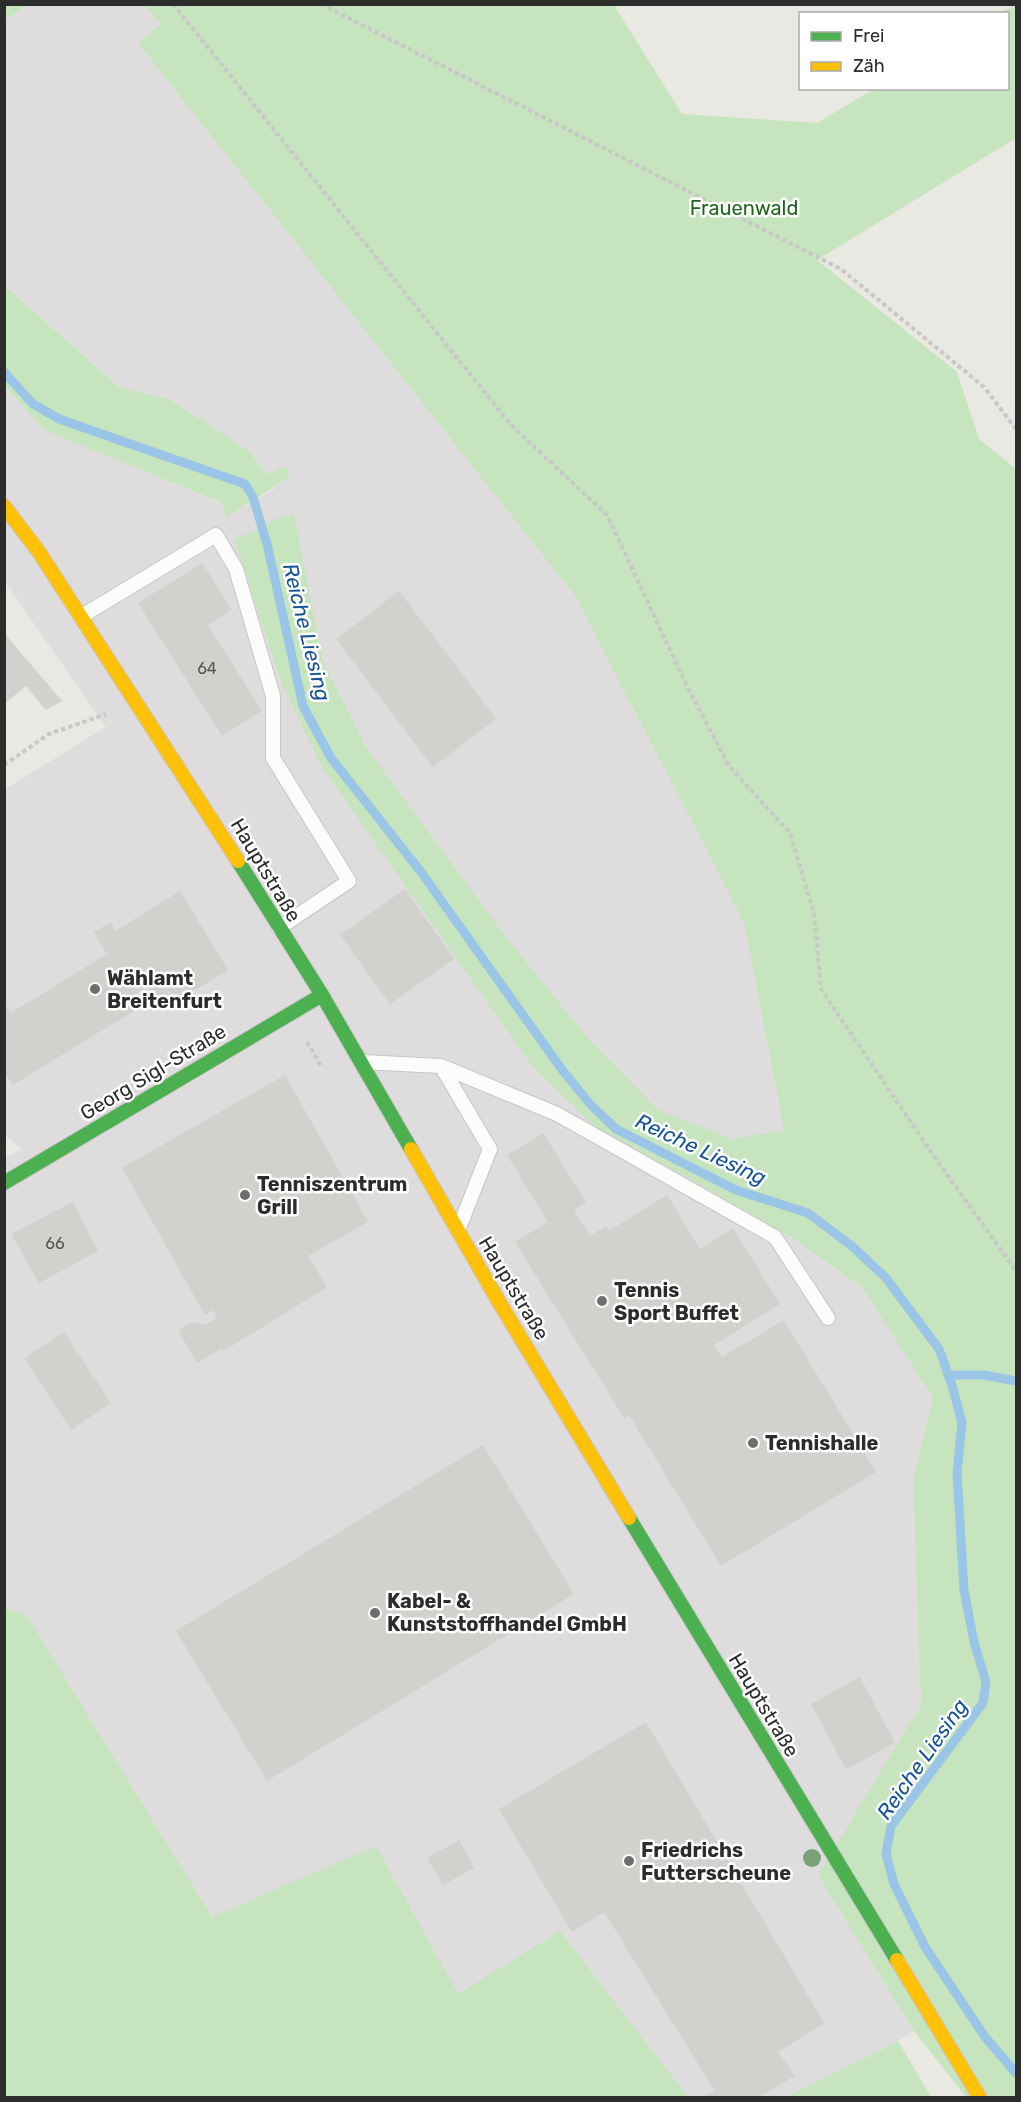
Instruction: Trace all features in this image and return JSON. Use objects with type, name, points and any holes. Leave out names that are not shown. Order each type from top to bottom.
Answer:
[{"type":"main road","name":"Hauptstraße","points":[[4,506],[82,616],[322,995],[458,1231],[980,2097]]},
{"type":"main road","name":"Georg Sigl-Straße","points":[[4,1183],[322,995]]},
{"type":"lane","points":[[82,616],[216,535],[236,569],[273,696],[273,758],[349,881],[279,927]]},
{"type":"lane","points":[[360,1062],[441,1066],[557,1114],[775,1237],[828,1318]]},
{"type":"lane","points":[[441,1066],[490,1149],[458,1231]]},
{"type":"path","points":[[173,4],[511,425],[607,515],[688,688],[729,766],[790,833],[814,913],[821,990],[931,1152],[1017,1271]]},
{"type":"path","points":[[321,4],[841,269],[984,387],[1017,429]]},
{"type":"path","points":[[4,765],[49,734],[114,711],[135,698]]},
{"type":"shaded area","points":[[27,5],[145,5],[161,24],[138,43],[575,596],[744,922],[784,1130],[731,1139],[658,1110],[588,1038],[509,941],[366,747],[323,662],[294,514],[235,540],[280,679],[397,870],[532,1066],[603,1135],[680,1173],[794,1239],[862,1287],[933,1398],[913,1481],[921,1705],[818,1875],[914,2031],[884,2049],[785,2097],[688,2097],[560,1931],[458,1995],[376,1847],[212,1917],[27,1616],[5,1608],[4,1159],[22,1149],[4,1135],[5,789],[106,727],[5,582],[4,386],[45,430],[223,504],[227,517],[274,489],[287,468],[279,468],[267,475],[248,450],[169,399],[120,388],[5,285],[5,20]]},
{"type":"green space","points":[[5,4],[27,4],[27,5],[5,20]]},
{"type":"green space","name":"Frauenwald","points":[[145,5],[614,5],[682,114],[817,123],[872,90],[1009,90],[1009,12],[1000,12],[1016,5],[1016,138],[817,260],[957,372],[979,439],[1016,469],[1016,2097],[966,2097],[914,2031],[818,1875],[921,1705],[913,1481],[933,1398],[862,1287],[794,1239],[680,1173],[603,1135],[532,1066],[322,767],[280,679],[235,540],[273,520],[294,514],[323,662],[366,747],[509,941],[588,1038],[658,1110],[731,1139],[784,1130],[744,922],[575,596],[138,43],[161,24]]},
{"type":"green space","points":[[4,285],[120,388],[169,399],[248,450],[267,475],[279,468],[287,468],[290,472],[286,479],[227,517],[222,503],[44,430],[5,386]]},
{"type":"green space","points":[[5,1608],[27,1616],[212,1917],[376,1846],[458,1994],[560,1931],[688,2097],[5,2097]]},
{"type":"green space","points":[[898,2041],[931,2097],[785,2097],[884,2049]]},
{"type":"building","points":[[202,563],[232,610],[208,625],[262,711],[222,736],[138,603]]},
{"type":"building","points":[[399,591],[496,719],[433,767],[336,639]]},
{"type":"building","points":[[4,633],[62,701],[46,710],[26,686],[4,704]]},
{"type":"building","points":[[405,889],[454,959],[390,1004],[340,935]]},
{"type":"building","name":"Wählamt Breitenfurt","points":[[180,891],[228,970],[162,1010],[147,986],[137,993],[145,1004],[13,1085],[4,1072],[4,1003],[11,1013],[107,954],[94,932],[111,922],[115,931]]},
{"type":"building","name":"Tenniszentrum Grill","points":[[285,1075],[368,1222],[308,1256],[327,1287],[224,1351],[222,1348],[197,1363],[178,1330],[189,1323],[207,1324],[217,1318],[213,1310],[205,1315],[122,1168]]},
{"type":"building","points":[[543,1133],[586,1202],[574,1210],[590,1236],[606,1226],[609,1231],[667,1195],[700,1249],[733,1228],[780,1304],[714,1345],[722,1357],[784,1320],[876,1472],[721,1566],[629,1415],[624,1418],[515,1242],[548,1222],[507,1155]]},
{"type":"building","points":[[73,1202],[98,1251],[39,1283],[11,1234]]},
{"type":"building","points":[[64,1332],[111,1403],[71,1430],[24,1358]]},
{"type":"building","name":"Kabel- & Kunststoffhandel GmbH","points":[[483,1445],[574,1594],[267,1781],[176,1631]]},
{"type":"building","points":[[860,1677],[895,1743],[846,1769],[811,1704]]},
{"type":"building","name":"Friedrichs Futterscheune","points":[[646,1722],[824,2023],[778,2052],[795,2076],[757,2098],[700,2098],[715,2091],[604,1912],[572,1932],[499,1809]]},
{"type":"building","points":[[459,1840],[474,1868],[443,1885],[427,1858]]},
{"type":"waterway","name":"Reiche Liesing","points":[[4,372],[33,404],[59,419],[245,484],[253,497],[267,544],[303,706],[331,758],[421,872],[563,1071],[591,1105],[616,1129],[736,1190],[808,1213],[853,1247],[886,1278],[939,1349],[962,1423],[957,1473],[964,1590],[974,1642],[986,1682],[983,1703],[891,1826],[886,1854],[894,1884],[925,1947],[985,2037],[1016,2073]]},
{"type":"waterway","points":[[948,1375],[984,1375],[1016,1381]]},
{"type":"traffic: fast","points":[[238,861],[322,995],[411,1149]]},
{"type":"traffic: fast","points":[[4,1183],[322,995]]},
{"type":"traffic: fast","points":[[629,1518],[897,1960]]},
{"type":"traffic: slow","points":[[4,506],[39,552],[238,861]]},
{"type":"traffic: slow","points":[[411,1149],[499,1302],[629,1518]]},
{"type":"traffic: slow","points":[[897,1960],[980,2098]]},
{"type":"place","name":"Wählamt Breitenfurt","points":[[95,989]]},
{"type":"place","name":"Tenniszentrum Grill","points":[[245,1195]]},
{"type":"place","name":"Tennis Sport Buffet","points":[[602,1301]]},
{"type":"place","name":"Tennishalle","points":[[753,1443]]},
{"type":"place","name":"Kabel- & Kunststoffhandel GmbH","points":[[375,1613]]},
{"type":"place","name":"Friedrichs Futterscheune","points":[[629,1861]]}]
